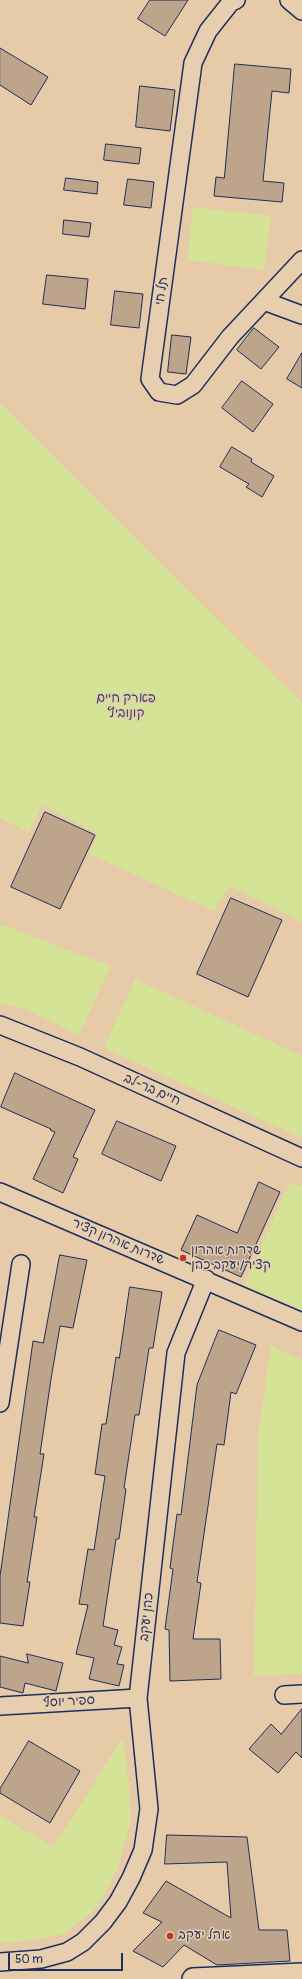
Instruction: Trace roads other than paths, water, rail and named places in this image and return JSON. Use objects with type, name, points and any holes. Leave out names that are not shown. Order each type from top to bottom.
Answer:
[{"type":"main road","points":[[192,1979],[302,1974]]},
{"type":"street","name":"תל חי","points":[[236,0],[231,2],[208,30],[193,63],[150,379],[159,392],[177,394],[193,385],[230,337],[302,260]]},
{"type":"street","points":[[289,0],[302,11]]},
{"type":"street","points":[[264,302],[302,315]]},
{"type":"street","name":"חיים בר-לב","points":[[0,1025],[80,1057],[302,1158]]},
{"type":"street","name":"שדרות אהרון קציר","points":[[0,1192],[302,1322]]},
{"type":"street","points":[[0,1403],[21,1264]]},
{"type":"street","name":"כהן יעקב","points":[[0,1962],[41,1959],[67,1952],[83,1942],[103,1922],[118,1902],[131,1878],[143,1850],[149,1809],[138,1698],[176,1353],[206,1280]]},
{"type":"street","points":[[284,1694],[302,1694]]},
{"type":"street","name":"ספיר יוסף","points":[[0,1706],[138,1698]]},
{"type":"place","name":"שדרות אהרון קציר/יעקב כהן","points":[[183,1258]]},
{"type":"place","name":"אהל יעקב","points":[[170,1936]]},
{"type":"park label","name":"פארק חיים קונוביץ","points":[[126,706]]}]
